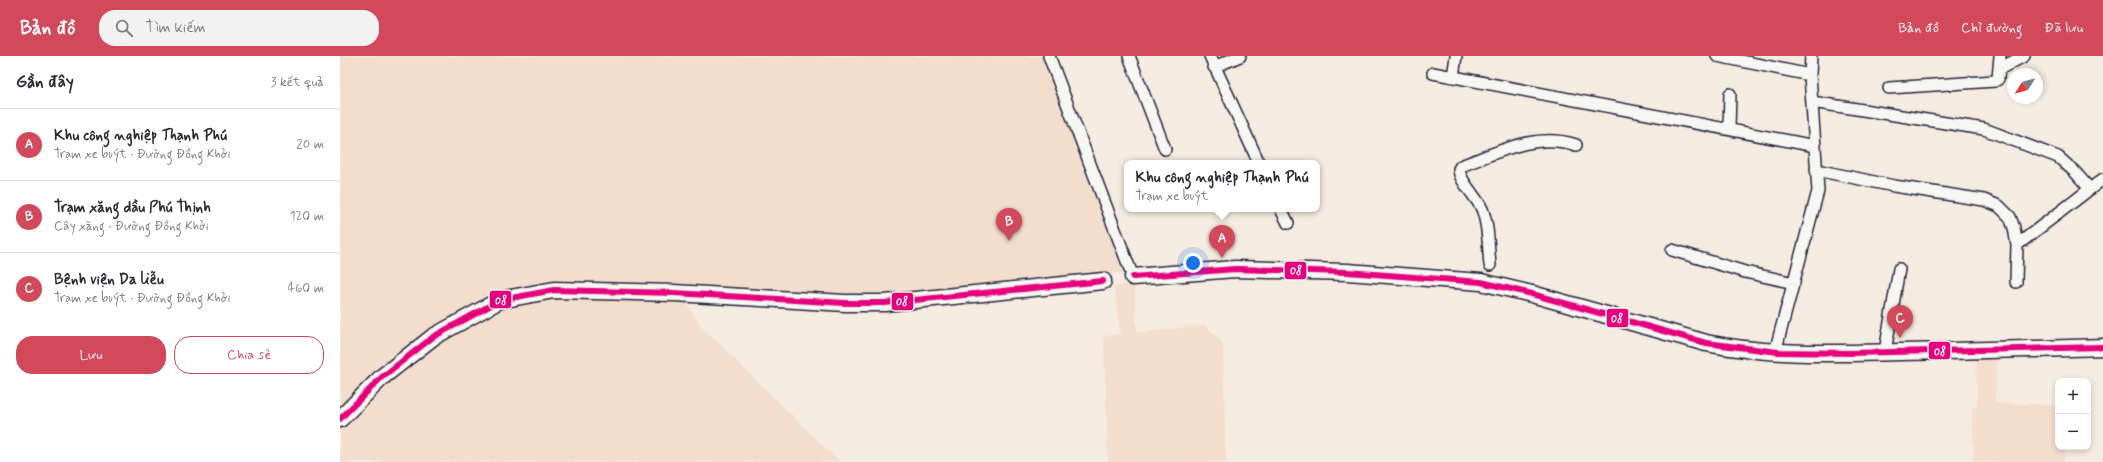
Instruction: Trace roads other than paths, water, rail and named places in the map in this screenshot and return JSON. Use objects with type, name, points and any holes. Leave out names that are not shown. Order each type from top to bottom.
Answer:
[{"type":"main road","points":[[1133,277],[1235,269],[1347,272],[1481,282],[1532,294],[1706,343],[1734,349],[1775,352],[1885,352],[2103,347]]},
{"type":"main road","points":[[340,419],[382,377],[433,337],[500,300],[554,290],[674,292],[845,303],[869,303],[1103,281]]},
{"type":"street","points":[[1049,56],[1133,277]]},
{"type":"street","points":[[1129,56],[1165,148]]},
{"type":"street","points":[[1210,56],[1258,160]]},
{"type":"street","points":[[1214,67],[1240,56]]},
{"type":"street","points":[[1453,76],[1456,56]]},
{"type":"street","points":[[1717,56],[1810,75]]},
{"type":"street","points":[[1775,352],[1818,191],[1810,75],[1813,56]]},
{"type":"street","points":[[1889,88],[1995,81],[1998,79],[2000,56]]},
{"type":"street","points":[[1999,69],[2024,56]]},
{"type":"street","points":[[1433,73],[1815,146]]},
{"type":"street","points":[[1729,129],[1730,94]]},
{"type":"street","points":[[1812,102],[1984,129],[2058,157],[2075,172],[2089,188]]},
{"type":"street","points":[[1490,265],[1485,218],[1481,207],[1460,176],[1458,169],[1461,166],[1519,144],[1549,140],[1576,144]]},
{"type":"street","points":[[1816,170],[1894,186],[1984,200],[1999,206],[2010,217],[2014,228],[2017,244],[2016,282]]},
{"type":"street","points":[[2017,244],[2089,188],[2103,179]]},
{"type":"street","points":[[1282,212],[1288,223]]},
{"type":"street","points":[[1672,250],[1745,272],[1794,283]]},
{"type":"street","points":[[1885,352],[1899,268]]},
{"type":"place","name":"Trạm xăng dầu Phú Thịnh","points":[[1009,241]]},
{"type":"place","name":"Khu công nghiệp Thạnh Phú","points":[[1222,258]]},
{"type":"place","name":"Bệnh viện Da liễu","points":[[1900,338]]}]
